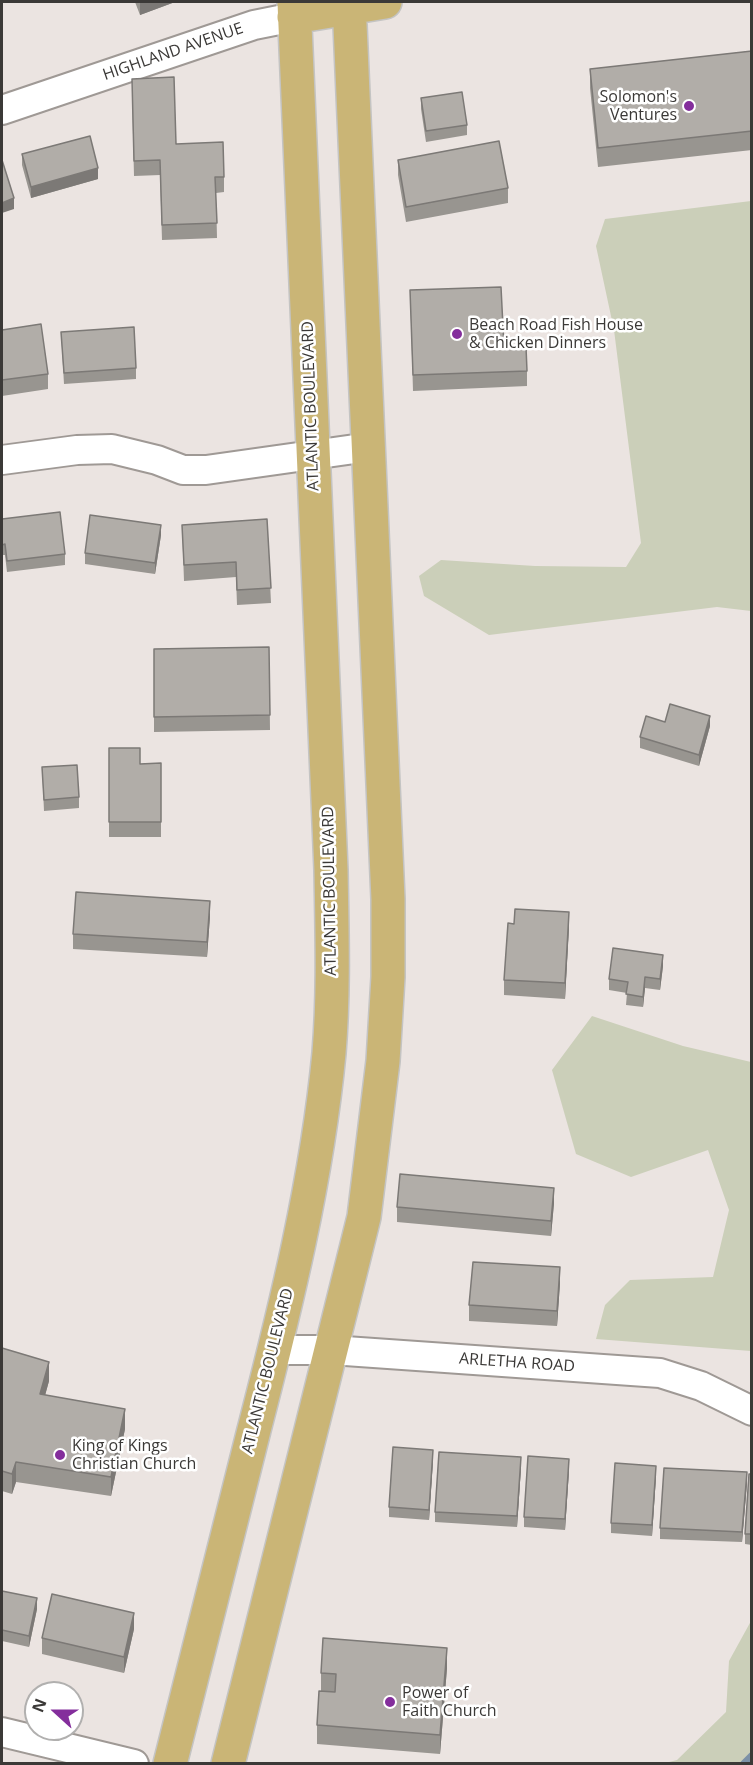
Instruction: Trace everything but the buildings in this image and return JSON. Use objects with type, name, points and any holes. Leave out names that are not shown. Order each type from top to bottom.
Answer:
[{"type":"main road","name":"HIGHLAND AVENUE","points":[[294,9],[386,2]]},
{"type":"main road","points":[[228,1764],[364,1217],[383,1061],[388,977],[388,899],[349,5]]},
{"type":"main road","name":"ATLANTIC BOULEVARD","points":[[170,1764],[274,1350],[316,1152],[330,1031],[331,870],[294,9]]},
{"type":"street","name":"HIGHLAND AVENUE","points":[[2,110],[254,25],[294,9]]},
{"type":"street","points":[[2,460],[77,450],[112,449],[157,460],[183,471],[206,470],[369,447]]},
{"type":"street","name":"ARLETHA ROAD","points":[[274,1350],[330,1350],[660,1373],[700,1386],[752,1411]]},
{"type":"street","points":[[2,1732],[134,1764]]},
{"type":"green space","points":[[751,201],[751,611],[717,607],[489,635],[424,596],[419,576],[441,560],[535,566],[626,567],[641,543],[614,330],[596,246],[605,219]]},
{"type":"green space","points":[[592,1016],[683,1046],[751,1062],[751,1351],[596,1339],[605,1305],[630,1280],[713,1277],[729,1210],[708,1150],[631,1177],[576,1154],[552,1070]]},
{"type":"green space","points":[[751,1621],[751,1763],[665,1763],[677,1760],[726,1712],[729,1661]]},
{"type":"waterway","points":[[744,1764],[752,1756]]},
{"type":"place","name":"Solomon's Ventures","points":[[689,106]]},
{"type":"place","name":"Beach Road Fish House & Chicken Dinners","points":[[457,334]]},
{"type":"place","name":"King of Kings Christian Church","points":[[60,1455]]},
{"type":"place","name":"Power of Faith Church","points":[[390,1702]]}]
